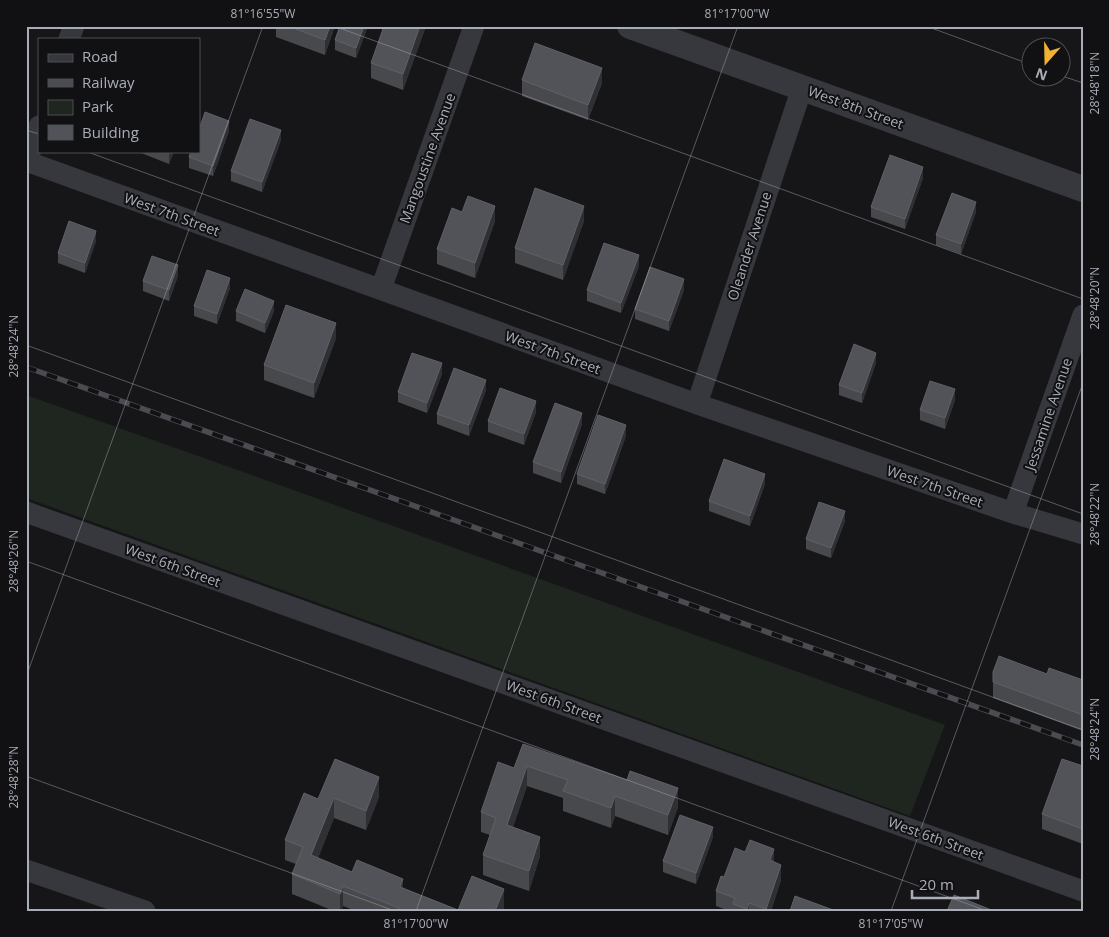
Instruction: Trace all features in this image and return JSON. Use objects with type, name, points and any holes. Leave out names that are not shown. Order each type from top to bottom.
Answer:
[{"type":"street","points":[[69,38],[74,26]]},
{"type":"street","name":"Mangoustine Avenue","points":[[381,290],[474,26]]},
{"type":"street","name":"West 8th Street","points":[[630,26],[1083,189]]},
{"type":"street","name":"Oleander Avenue","points":[[697,404],[802,88]]},
{"type":"street","points":[[26,161],[38,129]]},
{"type":"street","name":"West 7th Street","points":[[26,161],[697,404],[1013,513],[1083,534]]},
{"type":"street","name":"Jessamine Avenue","points":[[1013,513],[1083,315]]},
{"type":"street","name":"West 6th Street","points":[[26,512],[1083,891]]},
{"type":"street","points":[[26,870],[145,911]]},
{"type":"green space","points":[[26,395],[945,725],[910,816],[26,498]]},
{"type":"building","points":[[288,26],[330,26],[325,40]]},
{"type":"building","points":[[340,26],[364,26],[356,48],[335,40]]},
{"type":"building","points":[[384,26],[420,26],[403,74],[371,63]]},
{"type":"building","points":[[535,43],[602,68],[588,105],[522,80]]},
{"type":"building","points":[[205,112],[229,121],[213,166],[189,157],[191,152],[200,152],[200,127]]},
{"type":"building","points":[[250,119],[281,130],[262,182],[231,171]]},
{"type":"building","points":[[890,155],[923,167],[905,219],[871,207]]},
{"type":"building","points":[[535,188],[584,206],[563,265],[515,248]]},
{"type":"building","points":[[952,193],[976,202],[961,244],[936,235]]},
{"type":"building","points":[[468,196],[495,206],[475,263],[437,249],[452,208],[462,212]]},
{"type":"building","points":[[69,221],[96,231],[85,263],[58,253]]},
{"type":"building","points":[[604,243],[639,255],[621,303],[587,290]]},
{"type":"building","points":[[152,256],[178,265],[169,290],[143,281]]},
{"type":"building","points":[[650,267],[684,279],[669,321],[635,309]]},
{"type":"building","points":[[207,270],[230,278],[217,314],[194,306]]},
{"type":"building","points":[[245,289],[274,301],[265,323],[236,311]]},
{"type":"building","points":[[286,305],[336,323],[314,383],[264,365]]},
{"type":"building","points":[[854,344],[876,353],[862,393],[839,385]]},
{"type":"building","points":[[412,353],[442,363],[427,403],[398,392]]},
{"type":"building","points":[[454,368],[486,380],[469,425],[437,414]]},
{"type":"building","points":[[930,381],[955,389],[945,418],[920,410]]},
{"type":"building","points":[[500,388],[536,401],[524,434],[488,421]]},
{"type":"building","points":[[555,403],[582,413],[561,472],[533,462]]},
{"type":"building","points":[[598,415],[626,425],[605,484],[577,474]]},
{"type":"building","points":[[724,459],[765,474],[750,516],[709,501]]},
{"type":"building","points":[[819,502],[845,511],[831,548],[806,539]]},
{"type":"building","points":[[999,656],[1047,674],[1049,668],[1083,680],[1083,715],[993,682],[993,672]]},
{"type":"building","points":[[523,744],[627,780],[630,771],[678,788],[668,815],[615,796],[611,808],[563,791],[568,780],[527,766],[507,825],[540,837],[529,871],[483,855],[496,818],[481,812],[498,762],[514,768]]},
{"type":"building","points":[[335,759],[379,777],[366,811],[334,798],[311,855],[352,872],[357,860],[403,879],[400,887],[458,910],[472,876],[504,889],[495,911],[398,911],[399,908],[343,886],[340,894],[292,874],[303,847],[285,840],[304,793],[318,799]]},
{"type":"building","points":[[1062,759],[1083,766],[1083,829],[1042,814]]},
{"type":"building","points":[[680,815],[713,827],[696,873],[663,861]]},
{"type":"building","points":[[750,840],[774,849],[770,860],[781,865],[766,909],[749,903],[747,909],[733,904],[735,898],[716,891],[721,876],[724,877],[735,848],[745,852]]},
{"type":"building","points":[[954,895],[994,911],[947,911]]},
{"type":"building","points":[[795,896],[836,911],[790,911]]},
{"type":"railway","points":[[26,367],[1083,745]]}]
